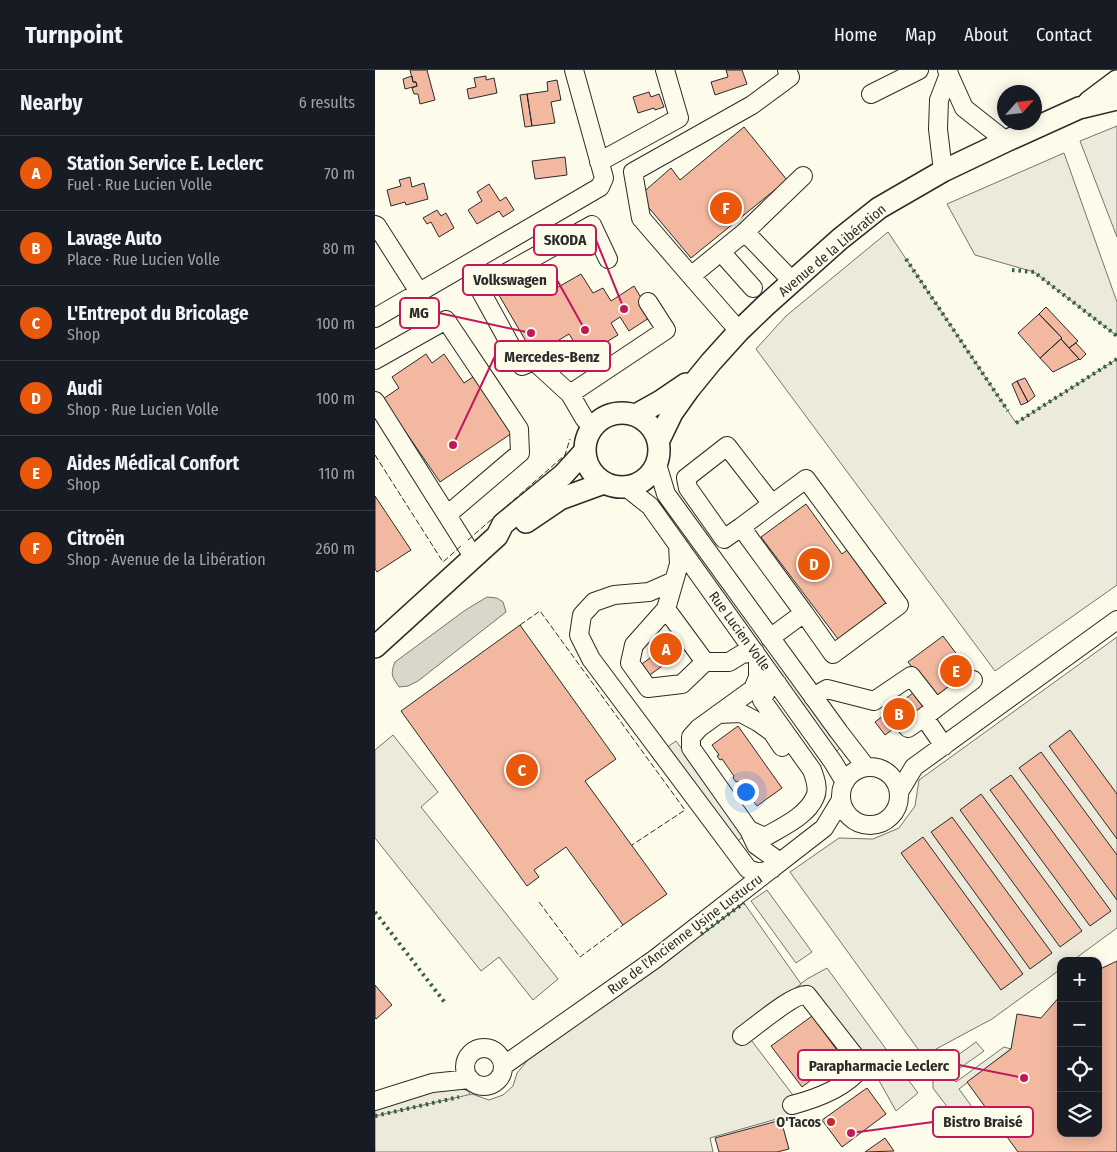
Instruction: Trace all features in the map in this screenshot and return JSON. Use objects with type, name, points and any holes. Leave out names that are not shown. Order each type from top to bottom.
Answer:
[{"type":"main road","name":"Avenue de la Libération","points":[[659,440],[672,413],[711,362],[739,331],[840,239],[879,208],[943,171],[1079,108],[1117,81]]},
{"type":"main road","name":"Avenue de la Libération","points":[[1079,108],[1117,99]]},
{"type":"main road","name":"Avenue de la Libération","points":[[636,415],[661,402],[711,362]]},
{"type":"main road","points":[[625,412],[636,415],[646,421],[654,430],[659,440],[660,452],[657,464],[645,480],[636,485],[615,487],[594,475],[587,464],[584,452],[587,434],[592,426],[601,418],[612,413],[625,412]]},
{"type":"main road","points":[[375,646],[474,558],[497,536],[503,524],[563,475],[584,452]]},
{"type":"main road","points":[[497,536],[512,532],[561,499],[605,483]]},
{"type":"street","points":[[375,318],[600,187],[604,178],[574,70]]},
{"type":"street","points":[[599,162],[679,118],[665,70]]},
{"type":"street","points":[[739,331],[641,218],[633,172],[752,105],[790,77],[787,70]]},
{"type":"street","points":[[871,94],[919,70]]},
{"type":"street","points":[[948,72],[963,108],[1006,142]]},
{"type":"street","points":[[943,171],[938,129],[939,100],[948,72]]},
{"type":"street","points":[[691,276],[745,232],[803,176]]},
{"type":"street","points":[[375,225],[419,292]]},
{"type":"street","points":[[592,426],[584,418],[570,394],[534,361],[522,366],[479,288],[592,225],[608,259]]},
{"type":"street","points":[[745,232],[793,282]]},
{"type":"street","points":[[721,252],[753,288]]},
{"type":"street","points":[[570,394],[667,330],[648,302]]},
{"type":"street","points":[[375,360],[445,320],[519,429],[519,454],[447,516]]},
{"type":"street","points":[[375,401],[474,558]]},
{"type":"street","points":[[741,527],[833,654],[899,605],[806,479],[741,527],[724,539],[688,488],[686,478],[727,446],[772,504]]},
{"type":"street","points":[[657,464],[666,494],[813,697],[867,767]]},
{"type":"street","name":"Rue Lucien Volle","points":[[626,487],[650,506],[833,762],[845,782]]},
{"type":"street","points":[[678,545],[679,564],[666,609],[634,645],[630,663],[648,688],[681,684],[705,662],[729,662],[742,654],[757,655],[758,677],[753,689],[699,728],[691,737],[691,748],[749,830],[756,845],[780,862]]},
{"type":"street","points":[[674,581],[649,592],[614,595],[594,602],[582,615],[579,635],[591,660],[747,869],[759,873],[780,862]]},
{"type":"street","points":[[666,609],[705,662]]},
{"type":"street","points":[[770,638],[804,613]]},
{"type":"street","points":[[899,792],[914,768],[1117,620]]},
{"type":"street","points":[[813,697],[827,689],[875,701],[888,701],[911,676],[930,712],[944,746]]},
{"type":"street","points":[[904,722],[908,728],[973,680]]},
{"type":"street","points":[[749,830],[765,836],[775,831],[805,811],[816,796],[816,781],[812,770],[762,700],[767,690],[777,683]]},
{"type":"street","points":[[718,714],[741,713],[751,718],[772,732],[781,746],[812,770]]},
{"type":"street","points":[[867,767],[884,771],[891,776],[899,792],[899,802],[895,812],[879,824],[859,823],[851,818],[841,800],[841,791],[850,775],[867,767]]},
{"type":"street","points":[[884,771],[914,768]]},
{"type":"street","name":"Rue de l'Ancienne Usine Lustucru","points":[[501,1061],[545,1036],[655,959],[824,828],[841,800]]},
{"type":"street","name":"Rue de l'Ancienne Usine Lustucru","points":[[824,828],[859,823]]},
{"type":"street","points":[[775,831],[780,862]]},
{"type":"street","points":[[742,1036],[792,999],[803,994],[810,996],[857,1059],[860,1069],[848,1080],[814,1099],[792,1105]]},
{"type":"street","name":"Rue de l'Ancienne Usine Lustucru","points":[[375,1101],[432,1083],[470,1079],[480,1085],[492,1084],[501,1076],[501,1061],[495,1051],[482,1048],[473,1052],[466,1060],[432,1083]]},
{"type":"street","points":[[466,1060],[466,1070],[470,1079]]},
{"type":"shaded area","points":[[1117,126],[1117,237],[1080,141]]},
{"type":"shaded area","points":[[1064,153],[1117,302],[1117,336],[1034,272],[975,255],[947,204]]},
{"type":"shaded area","points":[[888,232],[1016,423],[1117,359],[1117,585],[995,671],[756,349],[786,316]]},
{"type":"shaded area","points":[[663,501],[841,747],[834,754],[655,507]]},
{"type":"shaded area","points":[[487,597],[497,598],[503,602],[506,612],[418,681],[408,686],[399,687],[393,675],[395,662],[464,611]]},
{"type":"shaded area","points":[[1117,637],[1117,928],[1077,957],[1057,957],[1057,972],[992,1019],[923,1056],[790,872],[839,838],[873,839],[899,828],[915,806],[919,780]]},
{"type":"shaded area","points":[[393,735],[438,792],[421,807],[558,979],[533,1000],[499,957],[481,971],[375,838],[375,750]]},
{"type":"shaded area","points":[[676,741],[746,835],[735,843],[666,748]]},
{"type":"shaded area","points":[[767,890],[812,952],[796,963],[751,901]]},
{"type":"shaded area","points":[[744,903],[801,984],[742,1028],[805,1111],[710,1138],[713,1152],[375,1152],[375,1116],[472,1094],[489,1100],[503,1095],[513,1086],[517,1073],[532,1055]]},
{"type":"shaded area","points":[[827,968],[918,1093],[896,1111],[872,1068],[868,1070],[810,992],[742,1028],[807,979]]},
{"type":"shaded area","points":[[976,1042],[984,1051],[943,1080],[936,1071]]},
{"type":"shaded area","points":[[1004,1047],[1011,1049],[959,1089],[975,1111],[960,1124],[933,1088],[933,1079],[936,1071],[943,1080],[950,1076],[956,1082]]},
{"type":"shaded area","points":[[459,1086],[469,1092],[471,1097],[375,1126],[375,1109],[438,1088]]},
{"type":"building","points":[[410,70],[427,70],[435,100],[420,104],[418,94],[414,94],[412,88],[417,86],[416,82],[413,82]]},
{"type":"building","points":[[726,70],[742,70],[747,84],[715,95],[711,82],[728,77]]},
{"type":"building","points":[[412,76],[413,82],[416,82],[417,86],[405,89],[403,79]]},
{"type":"building","points":[[486,76],[486,80],[494,78],[497,93],[469,99],[467,89],[476,87],[474,78]]},
{"type":"building","points":[[557,80],[561,100],[551,102],[555,123],[532,126],[527,94],[548,91],[547,82]]},
{"type":"building","points":[[649,92],[651,97],[659,94],[664,107],[638,113],[633,97]]},
{"type":"building","points":[[527,94],[532,126],[525,127],[520,95]]},
{"type":"building","points":[[744,127],[787,180],[691,258],[639,196],[671,168],[680,180]]},
{"type":"building","points":[[565,157],[567,175],[535,179],[532,161]]},
{"type":"building","points":[[410,177],[412,187],[424,183],[428,199],[406,205],[405,202],[391,206],[387,190],[401,186],[399,180]]},
{"type":"building","points":[[489,184],[500,201],[506,197],[514,210],[503,217],[499,211],[477,224],[468,210],[482,201],[477,192]]},
{"type":"building","points":[[437,210],[441,216],[446,213],[454,228],[439,237],[431,222],[427,224],[423,218]]},
{"type":"building","points":[[529,264],[546,294],[581,274],[593,293],[603,288],[611,301],[634,286],[652,316],[629,331],[620,317],[611,323],[618,335],[583,356],[569,334],[534,355],[493,285]]},
{"type":"building","points":[[1046,307],[1078,341],[1069,348],[1039,314]]},
{"type":"building","points":[[1039,314],[1062,338],[1040,358],[1018,333]]},
{"type":"building","points":[[1061,339],[1079,359],[1053,372],[1040,358]]},
{"type":"building","points":[[1076,343],[1086,354],[1080,360],[1069,348]]},
{"type":"building","points":[[426,354],[432,363],[444,354],[464,383],[476,375],[515,431],[440,482],[383,399],[399,388],[392,377]]},
{"type":"building","points":[[1025,378],[1035,396],[1028,402],[1017,381]]},
{"type":"building","points":[[1017,381],[1028,402],[1021,405],[1012,384]]},
{"type":"building","points":[[375,496],[411,550],[377,572],[375,569]]},
{"type":"building","points":[[806,504],[842,554],[851,547],[892,604],[841,643],[761,537]]},
{"type":"building","points":[[520,625],[616,759],[585,781],[667,894],[623,925],[566,847],[534,870],[539,877],[527,886],[401,711]]},
{"type":"building","points":[[690,629],[698,640],[647,677],[639,666]]},
{"type":"building","points":[[943,636],[970,672],[935,698],[908,662]]},
{"type":"building","points":[[913,693],[923,707],[885,735],[875,722]]},
{"type":"building","points":[[738,726],[782,788],[757,806],[738,781],[736,782],[733,778],[734,776],[722,759],[720,760],[717,756],[719,755],[712,745]]},
{"type":"building","points":[[1070,730],[1117,794],[1117,839],[1049,746]]},
{"type":"building","points":[[1041,752],[1117,855],[1117,900],[1019,768]]},
{"type":"building","points":[[1011,775],[1111,911],[1090,926],[990,790]]},
{"type":"building","points":[[981,794],[1082,931],[1060,947],[960,810]]},
{"type":"building","points":[[952,817],[1052,953],[1030,969],[931,832]]},
{"type":"building","points":[[923,837],[1023,974],[1001,990],[901,853]]},
{"type":"building","points":[[1117,961],[1117,1152],[1018,1152],[967,1082],[1011,1049],[1017,1014],[1041,1018],[1057,1000],[1057,1137],[1102,1137],[1102,968]]},
{"type":"building","points":[[375,985],[392,1005],[376,1019],[375,1018]]},
{"type":"building","points":[[812,1016],[842,1057],[802,1087],[771,1046]]},
{"type":"building","points":[[867,1088],[886,1114],[842,1147],[822,1120]]},
{"type":"building","points":[[781,1120],[789,1149],[777,1152],[719,1152],[715,1138]]},
{"type":"building","points":[[885,1138],[894,1151],[865,1152]]},
{"type":"tunnel","points":[[893,707],[904,722]]},
{"type":"hedge","points":[[906,259],[1008,411]]},
{"type":"hedge","points":[[1012,270],[1034,272],[1117,336]]},
{"type":"hedge","points":[[1016,423],[1117,359]]},
{"type":"hedge","points":[[701,934],[744,903]]},
{"type":"hedge","points":[[375,912],[446,1004]]},
{"type":"hedge","points":[[375,1116],[459,1097]]},
{"type":"fence","points":[[468,540],[565,455],[570,439]]},
{"type":"fence","points":[[375,455],[443,562],[461,546]]},
{"type":"fence","points":[[520,625],[540,611],[685,810],[632,845]]},
{"type":"fence","points":[[539,902],[580,957],[623,925]]},
{"type":"place","name":"Citroën","points":[[726,208]]},
{"type":"place","name":"SKODA","points":[[624,309]]},
{"type":"place","name":"Volkswagen","points":[[585,330]]},
{"type":"place","name":"MG","points":[[531,333]]},
{"type":"place","name":"Mercedes-Benz","points":[[453,445]]},
{"type":"place","name":"Audi","points":[[814,564]]},
{"type":"place","name":"Station Service E. Leclerc","points":[[666,649]]},
{"type":"place","name":"Aides Médical Confort","points":[[956,671]]},
{"type":"place","name":"Lavage Auto","points":[[899,714]]},
{"type":"place","name":"L'Entrepot du Bricolage","points":[[522,770]]},
{"type":"place","name":"Parapharmacie Leclerc","points":[[1024,1078]]},
{"type":"place","name":"O'Tacos","points":[[831,1122]]},
{"type":"place","name":"Bistro Braisé","points":[[851,1133]]}]
